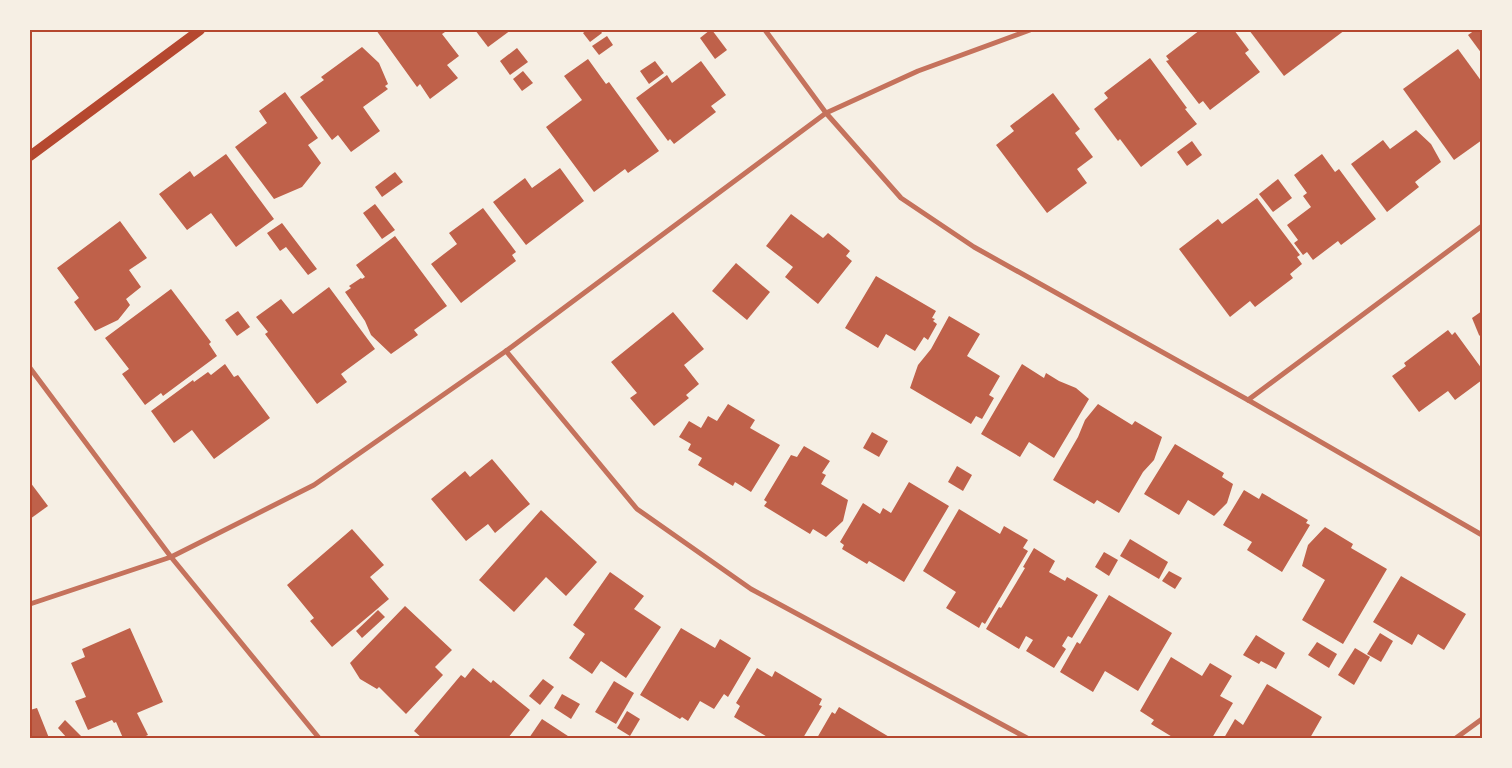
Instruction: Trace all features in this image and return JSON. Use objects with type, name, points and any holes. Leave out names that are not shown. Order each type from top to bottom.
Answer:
[{"type":"main road","points":[[30,156],[200,30]]},
{"type":"street","points":[[765,30],[826,114],[901,198],[974,247],[1248,400],[1482,535]]},
{"type":"street","points":[[30,604],[170,557],[314,485],[506,351],[826,114],[918,71],[1030,30]]},
{"type":"street","points":[[1248,400],[1482,226]]},
{"type":"street","points":[[506,351],[637,509],[751,589],[1027,738]]},
{"type":"street","points":[[30,368],[170,557],[319,738]]},
{"type":"street","points":[[1456,738],[1482,719]]},
{"type":"building","points":[[376,30],[448,30],[442,34],[459,56],[447,65],[458,78],[430,99],[420,84],[417,87]]},
{"type":"building","points":[[475,30],[511,30],[488,47]]},
{"type":"building","points":[[587,30],[600,30],[602,33],[590,42],[583,33]]},
{"type":"building","points":[[712,30],[727,50],[715,59],[700,38]]},
{"type":"building","points":[[1200,30],[1234,30],[1249,50],[1245,53],[1260,72],[1210,110],[1203,101],[1199,104],[1166,61],[1169,60],[1166,56]]},
{"type":"building","points":[[1249,30],[1345,30],[1284,76]]},
{"type":"building","points":[[1475,30],[1482,30],[1482,54],[1468,35]]},
{"type":"building","points":[[607,36],[613,45],[599,55],[592,46]]},
{"type":"building","points":[[362,47],[379,63],[388,84],[385,86],[388,89],[363,107],[380,131],[351,152],[338,135],[332,140],[300,97],[324,80],[321,77]]},
{"type":"building","points":[[517,48],[528,62],[510,75],[500,61]]},
{"type":"building","points":[[1458,49],[1482,82],[1482,140],[1454,160],[1403,89]]},
{"type":"building","points":[[1150,58],[1197,124],[1141,167],[1120,139],[1118,141],[1094,109],[1108,98],[1104,93]]},
{"type":"building","points":[[588,59],[606,84],[609,82],[659,151],[628,173],[625,169],[594,192],[546,127],[582,100],[564,76]]},
{"type":"building","points":[[655,61],[664,73],[649,84],[640,71]]},
{"type":"building","points":[[701,61],[726,95],[711,106],[716,112],[674,144],[670,139],[668,141],[636,98],[667,75],[672,83]]},
{"type":"building","points":[[523,71],[533,83],[522,91],[513,79]]},
{"type":"building","points":[[285,92],[318,138],[308,145],[321,163],[302,187],[274,199],[235,147],[267,123],[259,111]]},
{"type":"building","points":[[1053,93],[1080,129],[1075,133],[1093,157],[1077,169],[1087,183],[1047,213],[996,145],[1014,131],[1010,126]]},
{"type":"building","points":[[1416,130],[1431,144],[1441,162],[1415,182],[1419,187],[1387,212],[1351,164],[1383,140],[1390,149]]},
{"type":"building","points":[[1192,141],[1202,155],[1187,166],[1177,152]]},
{"type":"building","points":[[226,154],[274,219],[236,247],[211,213],[187,230],[159,194],[190,171],[194,177]]},
{"type":"building","points":[[1322,154],[1335,172],[1339,169],[1376,219],[1341,245],[1338,241],[1313,260],[1307,252],[1303,255],[1294,243],[1298,240],[1287,225],[1311,207],[1303,196],[1307,193],[1294,175]]},
{"type":"building","points":[[560,168],[584,201],[526,245],[493,202],[525,178],[532,188]]},
{"type":"building","points":[[395,172],[403,182],[382,197],[375,187]]},
{"type":"building","points":[[1278,179],[1292,198],[1273,212],[1259,194]]},
{"type":"building","points":[[1257,198],[1300,255],[1297,257],[1302,264],[1290,274],[1293,278],[1255,307],[1250,301],[1230,317],[1179,249],[1218,219],[1222,224]]},
{"type":"building","points":[[375,204],[395,230],[382,239],[363,213]]},
{"type":"building","points":[[483,208],[516,252],[512,255],[516,261],[461,303],[431,264],[457,244],[449,233]]},
{"type":"building","points":[[791,214],[823,238],[828,233],[850,251],[846,256],[852,261],[818,304],[785,277],[793,267],[766,246]]},
{"type":"building","points":[[120,221],[147,258],[129,270],[141,287],[126,299],[130,305],[118,320],[95,331],[74,302],[79,298],[57,268]]},
{"type":"building","points":[[282,223],[317,269],[308,275],[286,247],[280,251],[267,233]]},
{"type":"building","points":[[395,236],[447,306],[414,330],[418,335],[391,354],[371,335],[365,321],[345,292],[351,288],[349,286],[365,277],[356,265]]},
{"type":"building","points":[[736,263],[770,292],[747,320],[712,291]]},
{"type":"building","points":[[876,276],[936,311],[932,318],[935,319],[933,321],[937,324],[928,340],[924,337],[915,351],[886,334],[878,348],[845,328]]},
{"type":"building","points":[[329,287],[375,349],[341,374],[347,382],[317,404],[265,334],[268,332],[256,317],[281,299],[293,314]]},
{"type":"building","points":[[171,289],[211,342],[209,344],[217,356],[163,396],[161,393],[145,405],[122,374],[129,369],[105,338]]},
{"type":"building","points":[[238,311],[250,327],[237,336],[225,320]]},
{"type":"building","points":[[1482,311],[1482,338],[1472,318]]},
{"type":"building","points":[[673,312],[704,349],[684,365],[699,384],[686,395],[689,398],[654,426],[630,398],[637,393],[611,362]]},
{"type":"building","points":[[949,316],[980,334],[967,356],[1000,376],[989,395],[994,398],[982,419],[976,416],[971,424],[910,388],[918,365],[931,349]]},
{"type":"building","points":[[1448,330],[1452,335],[1455,332],[1482,369],[1482,380],[1455,400],[1448,391],[1419,412],[1392,376],[1406,366],[1404,363]]},
{"type":"building","points":[[225,364],[234,377],[238,375],[270,418],[214,459],[192,430],[174,443],[151,411],[193,380],[194,382],[208,372],[211,375]]},
{"type":"building","points":[[1022,364],[1044,378],[1046,373],[1076,388],[1089,399],[1054,458],[1029,442],[1020,457],[981,434]]},
{"type":"building","points":[[728,404],[755,420],[750,428],[780,445],[751,492],[735,482],[733,486],[698,465],[702,458],[688,450],[691,444],[679,437],[689,421],[701,428],[708,416],[717,421]]},
{"type":"building","points":[[1098,404],[1132,425],[1135,421],[1162,437],[1154,460],[1143,472],[1119,513],[1097,500],[1094,504],[1053,480],[1078,437],[1085,420]]},
{"type":"building","points":[[872,432],[888,441],[879,457],[863,448]]},
{"type":"building","points":[[1175,444],[1224,473],[1222,477],[1233,484],[1227,503],[1214,516],[1188,500],[1179,515],[1144,494]]},
{"type":"building","points":[[804,446],[830,461],[822,473],[826,475],[821,484],[848,500],[843,521],[826,537],[813,529],[810,534],[764,506],[767,502],[764,500],[791,455],[797,457]]},
{"type":"building","points":[[492,459],[530,504],[495,533],[488,524],[466,541],[431,499],[465,471],[470,477]]},
{"type":"building","points":[[957,466],[972,475],[963,491],[948,482]]},
{"type":"building","points":[[30,482],[48,506],[30,519]]},
{"type":"building","points":[[909,482],[949,506],[904,582],[869,561],[867,564],[842,549],[844,545],[840,542],[863,503],[880,514],[883,508],[891,513]]},
{"type":"building","points":[[1244,490],[1259,499],[1262,493],[1308,520],[1306,523],[1310,525],[1282,572],[1247,550],[1252,542],[1223,525]]},
{"type":"building","points":[[959,509],[1000,534],[1004,526],[1028,540],[1023,548],[1028,551],[985,624],[982,622],[979,628],[946,608],[956,592],[923,571]]},
{"type":"building","points":[[541,510],[597,562],[566,596],[546,577],[514,612],[479,580]]},
{"type":"building","points":[[1325,527],[1353,544],[1351,548],[1387,569],[1343,644],[1302,620],[1325,580],[1302,566],[1308,545]]},
{"type":"building","points":[[352,529],[384,565],[370,577],[389,599],[332,647],[310,621],[314,618],[287,585]]},
{"type":"building","points":[[1130,539],[1168,562],[1159,579],[1120,556]]},
{"type":"building","points":[[1034,548],[1055,561],[1049,572],[1065,581],[1067,577],[1098,595],[1072,638],[1068,636],[1062,646],[1066,649],[1054,668],[1026,651],[1033,640],[1026,636],[1019,649],[986,629],[1025,568],[1023,567]]},
{"type":"building","points":[[1104,552],[1118,560],[1109,576],[1095,567]]},
{"type":"building","points":[[1169,571],[1182,578],[1175,589],[1162,581]]},
{"type":"building","points":[[610,572],[644,596],[634,609],[661,627],[626,678],[601,661],[592,674],[569,658],[585,634],[573,625]]},
{"type":"building","points":[[1401,576],[1466,614],[1444,650],[1418,634],[1412,645],[1373,622]]},
{"type":"building","points":[[1109,595],[1172,633],[1138,691],[1105,671],[1093,692],[1060,672],[1077,642],[1080,644]]},
{"type":"building","points":[[405,606],[452,650],[435,667],[443,675],[406,714],[379,687],[377,689],[360,679],[350,663]]},
{"type":"building","points":[[378,610],[385,617],[362,638],[356,631]]},
{"type":"building","points":[[130,628],[163,702],[137,713],[148,735],[141,738],[123,738],[116,722],[114,723],[112,720],[88,730],[75,701],[86,697],[71,663],[85,657],[82,649]]},
{"type":"building","points":[[681,628],[715,648],[720,639],[751,658],[728,697],[724,694],[714,709],[700,701],[688,721],[682,717],[680,719],[640,695]]},
{"type":"building","points":[[1380,633],[1393,641],[1381,662],[1367,654]]},
{"type":"building","points":[[1256,635],[1285,653],[1276,669],[1261,661],[1259,664],[1243,655]]},
{"type":"building","points":[[1317,642],[1337,654],[1329,668],[1308,655]]},
{"type":"building","points":[[1355,648],[1370,657],[1354,685],[1338,675]]},
{"type":"building","points":[[1171,657],[1202,676],[1210,663],[1232,676],[1220,696],[1233,703],[1212,738],[1174,738],[1151,724],[1154,720],[1140,711]]},
{"type":"building","points":[[473,668],[491,683],[493,680],[530,710],[508,738],[422,738],[414,731],[461,675],[465,678]]},
{"type":"building","points":[[757,668],[772,677],[775,671],[822,699],[819,705],[822,706],[803,738],[769,738],[734,717],[740,706],[736,703]]},
{"type":"building","points":[[543,679],[554,687],[540,705],[529,696]]},
{"type":"building","points":[[614,681],[634,693],[616,724],[595,712]]},
{"type":"building","points":[[1267,684],[1322,717],[1310,738],[1224,738],[1235,719],[1243,725]]},
{"type":"building","points":[[562,694],[580,704],[571,719],[554,708]]},
{"type":"building","points":[[839,707],[891,738],[817,738],[832,712],[835,714]]},
{"type":"building","points":[[37,708],[49,738],[30,738],[30,710]]},
{"type":"building","points":[[627,711],[640,719],[630,736],[617,728]]},
{"type":"building","points":[[542,719],[571,738],[529,738]]},
{"type":"building","points":[[65,720],[83,738],[67,738],[58,728]]}]
